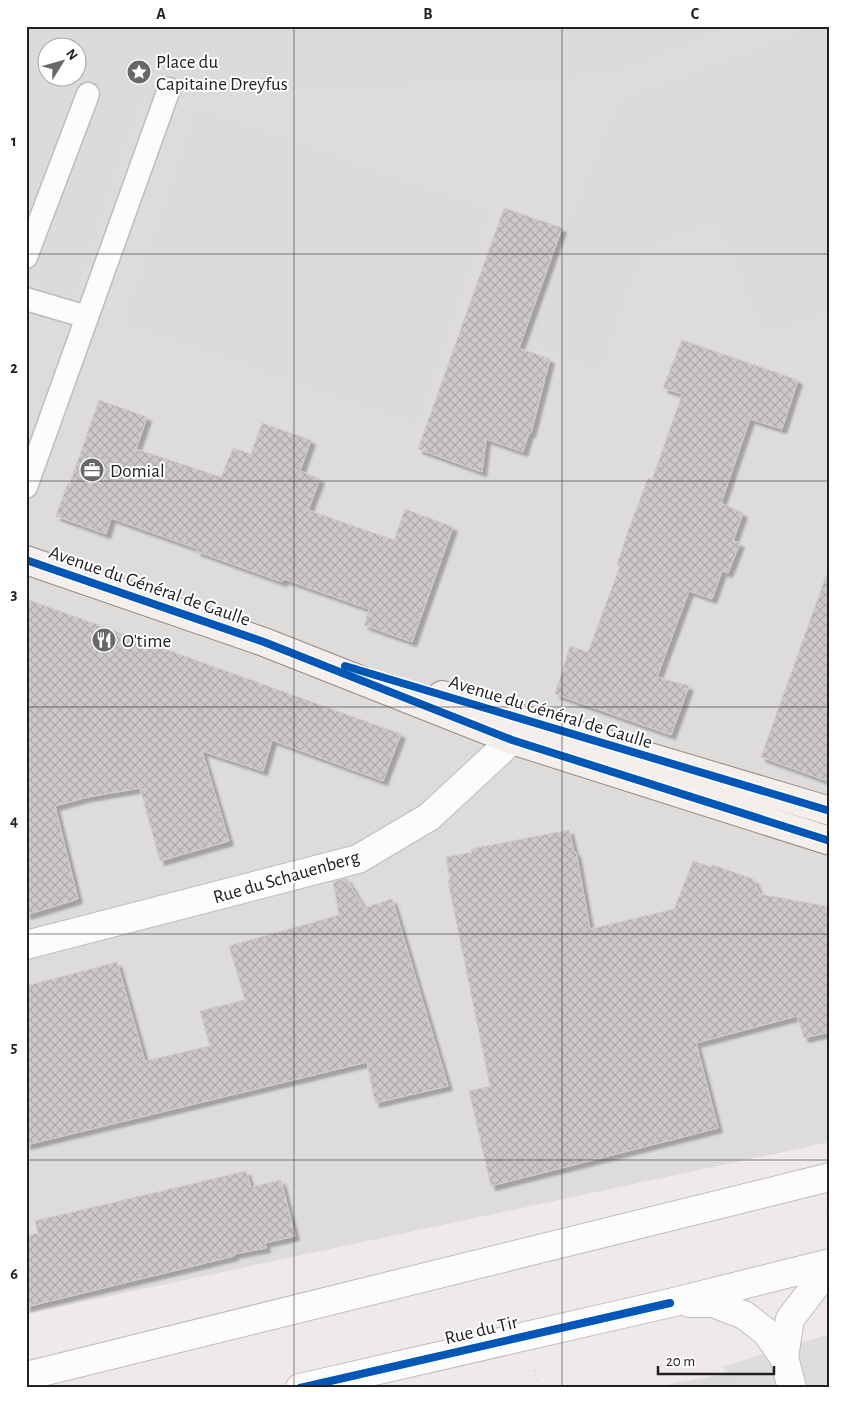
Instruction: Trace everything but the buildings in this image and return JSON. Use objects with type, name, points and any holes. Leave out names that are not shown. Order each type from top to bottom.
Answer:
[{"type":"main road","name":"Avenue du Général de Gaulle","points":[[26,560],[264,642],[830,811]]},
{"type":"main road","name":"Avenue du Général de Gaulle","points":[[264,642],[512,740],[830,841]]},
{"type":"street","name":"Rue du Schauenberg","points":[[26,944],[358,859],[428,817],[512,740]]},
{"type":"street","points":[[26,1376],[830,1177]]},
{"type":"street","name":"Rue du Tir","points":[[300,1388],[670,1303],[830,1263]]},
{"type":"street","points":[[792,1388],[784,1357],[790,1320],[816,1285],[830,1272]]},
{"type":"street","name":"Rue du Tir","points":[[670,1303],[713,1303],[744,1315],[766,1332],[784,1357]]},
{"type":"lane","points":[[26,487],[170,88]]},
{"type":"lane","points":[[26,257],[88,94]]},
{"type":"lane","points":[[26,299],[87,317]]},
{"type":"path","points":[[827,1212],[830,1220]]},
{"type":"path","points":[[534,1369],[539,1388]]},
{"type":"shaded area","points":[[26,26],[830,26],[830,1142],[26,1314]]},
{"type":"shaded area","name":"Place du Capitaine Dreyfus","points":[[26,26],[733,26],[612,76],[199,96],[140,107],[74,296],[26,280]]},
{"type":"shaded area","points":[[814,26],[830,26],[830,313],[765,336],[716,223],[645,249],[600,375],[522,339],[618,99]]},
{"type":"shaded area","points":[[197,107],[490,209],[419,425],[122,324]]},
{"type":"shaded area","points":[[731,1373],[830,1388],[648,1388]]},
{"type":"pier","points":[[830,1334],[830,1388],[740,1388],[735,1378],[721,1367]]},
{"type":"cycle path","points":[[26,560],[264,642],[512,740],[830,841]]},
{"type":"cycle path","points":[[345,666],[830,811]]},
{"type":"cycle path","points":[[300,1388],[670,1303]]},
{"type":"place","name":"Place du Capitaine Dreyfus","points":[[139,72]]},
{"type":"place","name":"Domial","points":[[92,470]]},
{"type":"place","name":"O'time","points":[[104,640]]}]
